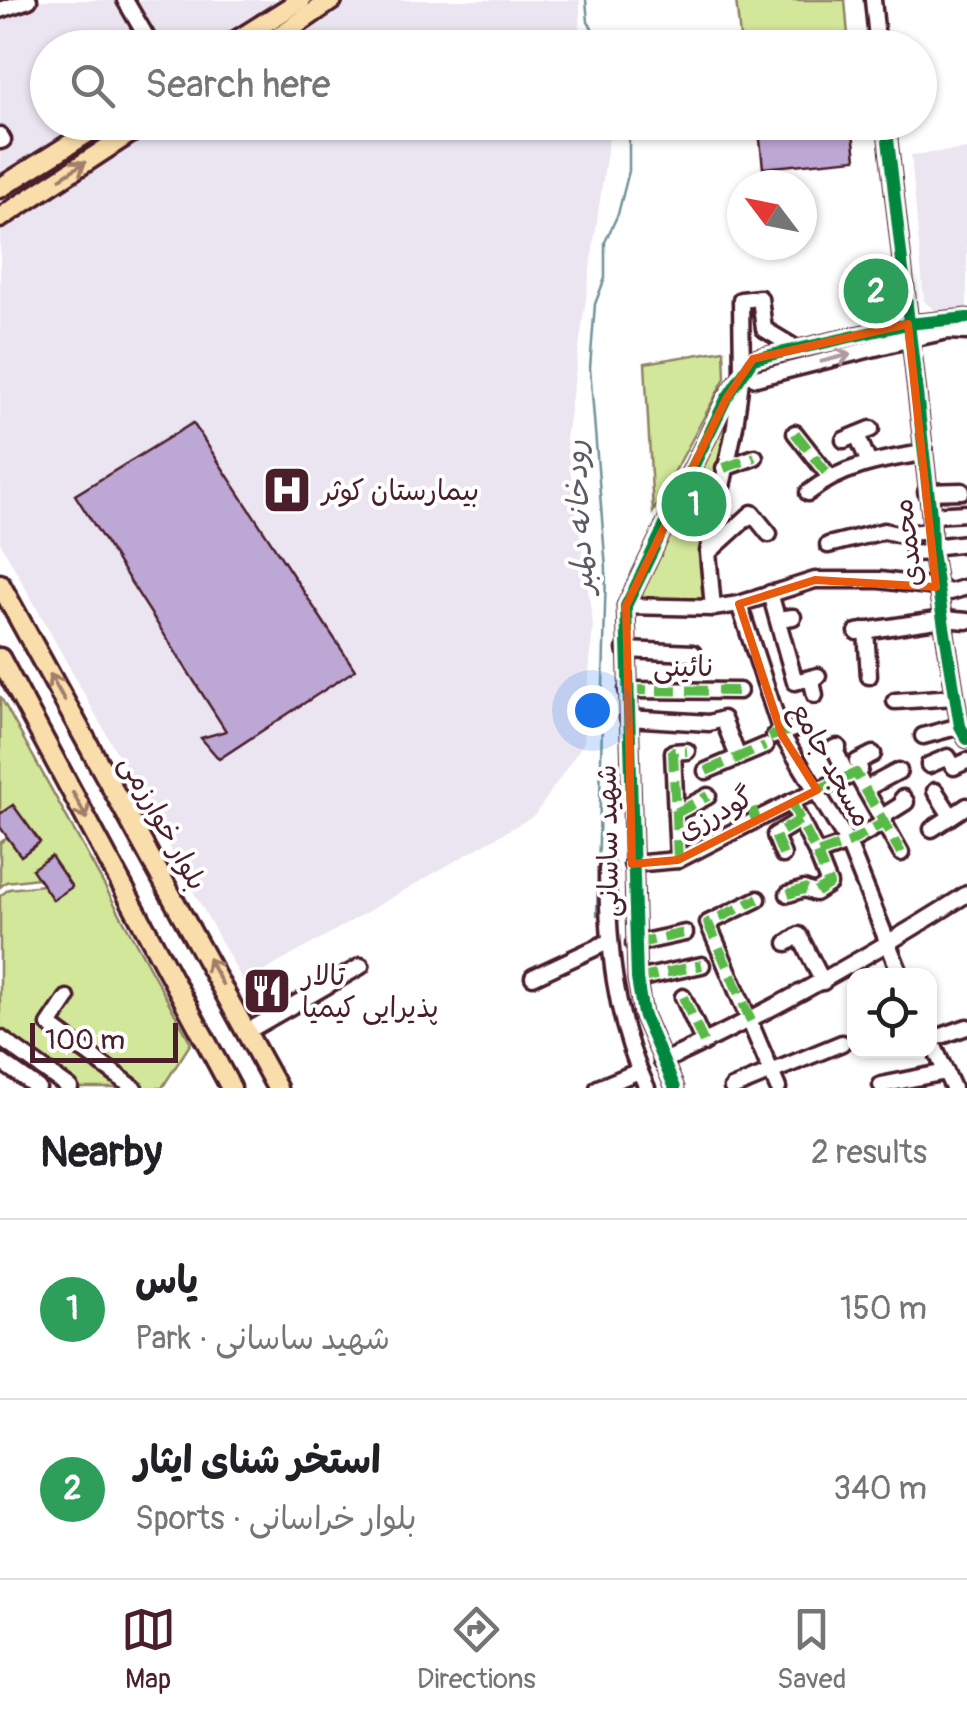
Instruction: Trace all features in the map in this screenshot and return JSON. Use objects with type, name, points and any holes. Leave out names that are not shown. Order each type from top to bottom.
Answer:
[{"type":"main road","points":[[252,30],[300,0]]},
{"type":"main road","points":[[288,30],[332,0]]},
{"type":"main road","points":[[0,188],[76,140]]},
{"type":"main road","points":[[0,218],[119,140]]},
{"type":"main road","name":"بلوار خوارزمی","points":[[0,584],[278,1088]]},
{"type":"main road","points":[[0,658],[231,1088]]},
{"type":"street","points":[[0,10],[28,0]]},
{"type":"street","points":[[125,0],[142,30]]},
{"type":"street","points":[[873,0],[876,30]]},
{"type":"street","name":"محمدی","points":[[888,140],[936,586],[955,698],[965,733]]},
{"type":"street","points":[[713,608],[708,552],[735,426],[742,373],[741,300],[760,298],[764,328],[794,348]]},
{"type":"street","points":[[742,373],[756,378],[967,318]]},
{"type":"street","points":[[742,373],[753,359],[794,348],[909,332],[967,332]]},
{"type":"street","name":"شهید ساسانی","points":[[674,1088],[644,1014],[636,979],[626,606],[711,428],[742,373]]},
{"type":"street","points":[[796,433],[828,476]]},
{"type":"street","points":[[857,435],[869,463]]},
{"type":"street","points":[[808,492],[828,476],[922,453]]},
{"type":"street","points":[[724,468],[755,457]]},
{"type":"street","points":[[926,492],[962,490]]},
{"type":"street","points":[[708,552],[752,513],[769,534]]},
{"type":"street","points":[[914,553],[931,536],[967,513]]},
{"type":"street","points":[[828,545],[884,531],[967,543]]},
{"type":"street","points":[[626,606],[713,608],[739,604],[815,580],[880,580],[936,586],[950,592],[967,587]]},
{"type":"street","points":[[770,593],[785,618],[795,682],[814,677],[816,695]]},
{"type":"street","name":"مسجد جامع","points":[[739,604],[772,739],[817,790],[848,843],[898,968]]},
{"type":"street","points":[[943,620],[967,621]]},
{"type":"street","name":"محمدی","points":[[869,676],[861,631],[943,620]]},
{"type":"street","points":[[625,650],[693,653]]},
{"type":"street","name":"نائینی","points":[[627,690],[739,691]]},
{"type":"street","points":[[895,701],[955,698]]},
{"type":"street","points":[[628,718],[708,723],[724,719],[738,758]]},
{"type":"street","points":[[706,771],[799,728]]},
{"type":"street","points":[[922,736],[965,733]]},
{"type":"street","points":[[838,747],[834,748],[865,789],[901,853]]},
{"type":"street","points":[[678,860],[673,752],[687,752]]},
{"type":"street","points":[[852,775],[860,768],[857,762],[874,754]]},
{"type":"street","points":[[929,764],[948,756],[954,767],[967,762]]},
{"type":"street","points":[[865,789],[900,771]]},
{"type":"street","name":"گودرزی","points":[[632,864],[678,860],[754,814],[852,775]]},
{"type":"street","points":[[935,791],[951,816]]},
{"type":"street","points":[[676,813],[708,796]]},
{"type":"street","points":[[818,854],[848,843],[883,820],[906,802],[903,798]]},
{"type":"street","points":[[788,894],[804,888],[815,892],[829,884],[790,802]]},
{"type":"street","points":[[932,829],[967,806]]},
{"type":"street","points":[[783,855],[776,834],[800,820]]},
{"type":"street","name":"شهید ساسانی","points":[[608,869],[608,942],[622,1021],[647,1088]]},
{"type":"street","points":[[662,1062],[823,982],[967,894]]},
{"type":"street","points":[[758,899],[708,923],[778,1088]]},
{"type":"street","points":[[634,944],[685,933]]},
{"type":"street","points":[[787,943],[800,935],[823,982]]},
{"type":"street","points":[[533,976],[608,942]]},
{"type":"street","points":[[636,979],[702,965]]},
{"type":"street","points":[[248,1031],[360,966]]},
{"type":"street","points":[[67,998],[49,1026],[134,1088]]},
{"type":"street","points":[[686,999],[704,1043]]},
{"type":"street","points":[[937,1037],[967,1027]]},
{"type":"street","points":[[0,1038],[70,1088]]},
{"type":"street","points":[[732,1088],[842,1043]]},
{"type":"street","points":[[881,1084],[952,1084],[937,1053]]},
{"type":"street","points":[[0,1061],[38,1088]]},
{"type":"street","points":[[598,1088],[639,1070]]},
{"type":"highlighted area","points":[[908,324],[936,587],[815,580],[739,604],[782,735],[817,790],[678,860],[632,864],[626,606],[726,399],[753,359]]},
{"type":"shaded area","name":"بیمارستان کوثر","points":[[0,0],[580,0],[580,30],[30,30],[30,140],[609,140],[566,439],[593,624],[584,742],[535,815],[244,983],[0,542]]},
{"type":"shaded area","points":[[967,149],[967,311],[939,314],[924,301],[911,155]]},
{"type":"green space","points":[[736,0],[845,0],[848,30],[739,30]]},
{"type":"green space","points":[[724,350],[725,378],[653,512],[645,363]]},
{"type":"green space","points":[[729,425],[724,468],[703,541],[713,608],[626,606],[711,428]]},
{"type":"green space","points":[[0,696],[191,1043],[162,1088],[79,1088],[0,1031],[0,896],[9,889],[43,885],[33,869],[38,878],[6,882],[0,887],[0,843],[7,837],[21,856],[40,842],[13,805],[0,814]]},
{"type":"building","points":[[760,140],[854,140],[856,159],[763,168]]},
{"type":"building","points":[[193,423],[355,670],[219,759],[201,738],[226,731],[75,495]]},
{"type":"building","points":[[13,805],[40,842],[21,856],[0,827],[0,814]]},
{"type":"building","points":[[51,856],[72,887],[53,900],[32,869]]},
{"type":"waterway","name":"رودخانه دلمبر","points":[[586,0],[588,22],[593,30]]},
{"type":"waterway","name":"رودخانه دلمبر","points":[[597,915],[606,569],[590,368],[595,304],[605,278],[605,242],[618,214],[629,171],[629,140]]},
{"type":"marked path","points":[[795,433],[829,476]]},
{"type":"marked path","points":[[724,468],[755,457]]},
{"type":"marked path","points":[[627,690],[739,691]]},
{"type":"marked path","points":[[769,737],[799,727]]},
{"type":"marked path","points":[[706,771],[765,746]]},
{"type":"marked path","points":[[678,860],[673,752],[687,751]]},
{"type":"marked path","points":[[817,790],[856,773],[901,853]]},
{"type":"marked path","points":[[676,813],[708,796]]},
{"type":"marked path","points":[[791,802],[817,854],[848,843],[885,822]]},
{"type":"marked path","points":[[752,808],[756,820]]},
{"type":"marked path","points":[[783,855],[775,835],[800,820]]},
{"type":"marked path","points":[[788,894],[804,889],[815,893],[829,884],[817,854]]},
{"type":"marked path","points":[[751,1021],[708,923],[758,899]]},
{"type":"marked path","points":[[634,944],[685,933]]},
{"type":"marked path","points":[[637,979],[702,965]]},
{"type":"marked path","points":[[683,997],[704,1043]]},
{"type":"cycle path","points":[[888,140],[932,552],[960,726],[967,739]]},
{"type":"cycle path","points":[[675,1088],[643,1014],[637,979],[626,606],[726,399],[753,359],[908,324],[967,318]]},
{"type":"place","name":"استخر شنای ایثار","points":[[876,291]]},
{"type":"place","name":"بیمارستان کوثر","points":[[287,490]]},
{"type":"place","name":"یاس","points":[[694,504]]},
{"type":"place","name":"تالار پذیرایی کیمیا","points":[[267,991]]}]
